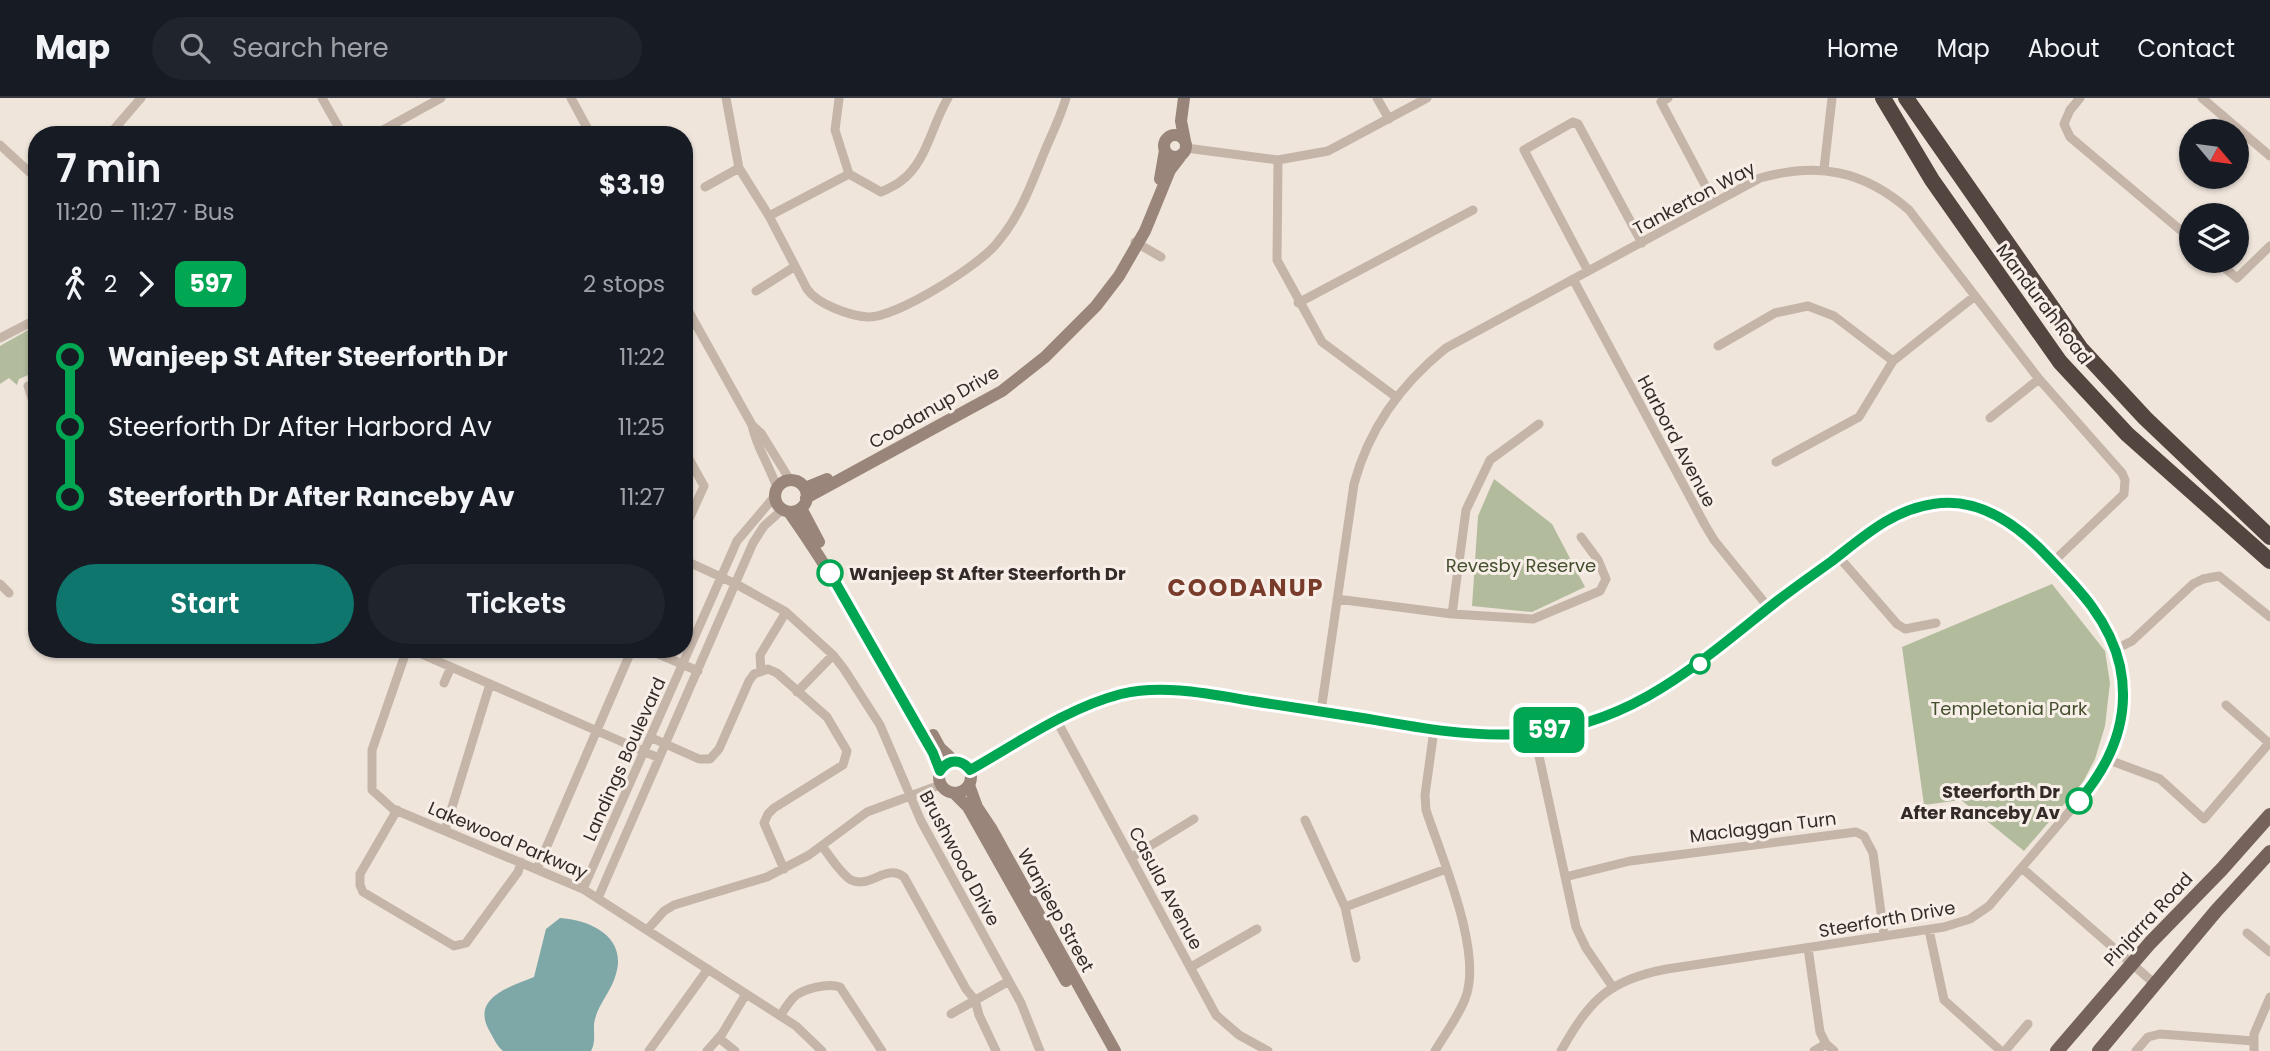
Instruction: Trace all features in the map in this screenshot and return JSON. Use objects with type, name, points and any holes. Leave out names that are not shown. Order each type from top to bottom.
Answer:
[{"type":"highway","name":"Mandurah Road","points":[[1883,98],[1932,180],[2060,362],[2127,435],[2270,561]]},
{"type":"highway","name":"Mandurah Road","points":[[1906,98],[2081,349],[2145,418],[2270,537]]},
{"type":"main road","name":"Coodanup Drive","points":[[1136,243],[1160,179],[1178,98]]},
{"type":"main road","points":[[1184,98],[1181,121],[1184,149]]},
{"type":"main road","points":[[1176,135],[1184,149],[1169,156],[1166,144],[1176,135]]},
{"type":"main road","name":"Coodanup Drive","points":[[797,503],[827,480],[952,412],[1018,372],[1047,348],[1086,309],[1136,243],[1152,216],[1170,170],[1184,149]]},
{"type":"main road","points":[[797,503],[778,506],[776,492],[789,480],[798,482],[797,503],[826,567],[933,753],[940,771],[940,785],[955,794],[963,792],[969,785],[970,770],[963,763],[954,761],[940,748],[797,503]]},
{"type":"main road","points":[[940,771],[946,764],[954,761]]},
{"type":"main road","name":"Wanjeep Street","points":[[969,785],[976,807],[991,828],[1115,1051]]},
{"type":"main road","name":"Wanjeep Street","points":[[955,794],[968,807],[1105,1051]]},
{"type":"main road","name":"Pinjarra Road","points":[[2057,1051],[2131,964],[2270,815]]},
{"type":"main road","points":[[2099,1051],[2216,911],[2270,852]]},
{"type":"street","points":[[117,126],[140,98]]},
{"type":"street","points":[[322,98],[338,126]]},
{"type":"street","points":[[390,126],[441,98]]},
{"type":"street","points":[[571,98],[586,126]]},
{"type":"street","points":[[726,98],[739,168],[769,216],[811,296],[823,304],[868,317],[883,315],[949,283],[996,246],[1020,212],[1066,98]]},
{"type":"street","points":[[839,99],[835,130],[849,174],[881,192],[902,181],[921,156],[938,114],[948,98]]},
{"type":"street","points":[[1377,98],[1389,119]]},
{"type":"street","points":[[1184,149],[1278,160],[1328,151],[1427,98]]},
{"type":"street","points":[[1668,98],[1661,102],[1714,202]]},
{"type":"street","points":[[1824,169],[1832,98]]},
{"type":"street","points":[[2080,98],[2070,110],[2064,124],[2070,137],[2179,229]]},
{"type":"street","points":[[2202,98],[2270,156]]},
{"type":"street","points":[[1588,271],[1524,150],[1573,122],[1578,124],[1642,243]]},
{"type":"street","points":[[0,145],[28,171]]},
{"type":"street","points":[[1278,160],[1277,260],[1298,303],[1322,342],[1396,397]]},
{"type":"street","points":[[705,187],[739,168]]},
{"type":"street","name":"Tankerton Way","points":[[1321,711],[1358,468],[1369,441],[1396,397],[1414,375],[1446,348],[1714,202],[1760,178],[1785,171],[1824,169],[1866,180],[1909,210],[2039,379],[2116,466],[2125,480],[2124,494],[2053,562]]},
{"type":"street","points":[[769,216],[849,174]]},
{"type":"street","points":[[1298,303],[1473,210]]},
{"type":"street","points":[[1136,243],[1161,257]]},
{"type":"street","points":[[2249,266],[2270,246]]},
{"type":"street","points":[[756,291],[794,267]]},
{"type":"street","name":"Harbord Avenue","points":[[1573,279],[1705,525],[1769,608]]},
{"type":"street","points":[[1776,462],[1859,417],[1893,361],[1975,296]]},
{"type":"street","points":[[1718,346],[1775,313],[1808,306],[1834,316],[1893,361]]},
{"type":"street","points":[[693,319],[751,425],[772,471],[776,492]]},
{"type":"street","points":[[0,338],[28,324]]},
{"type":"street","points":[[1990,418],[2039,379]]},
{"type":"street","points":[[1452,614],[1466,510],[1490,460],[1539,424]]},
{"type":"street","points":[[751,425],[761,433],[789,480]]},
{"type":"street","points":[[693,466],[704,486],[693,510]]},
{"type":"street","name":"Landings Boulevard","points":[[693,642],[737,541],[776,492]]},
{"type":"street","name":"Landings Boulevard","points":[[598,898],[764,526],[797,503]]},
{"type":"street","name":"Steerforth Drive","points":[[970,770],[1095,703],[1120,694],[1141,691],[1190,691],[1434,730],[1493,734],[1534,733],[1603,717],[1661,690],[1703,662],[1838,555],[1891,517],[1909,509],[1936,503],[1973,506],[1998,515],[2019,528],[2053,562],[2101,619],[2116,649],[2123,680],[2119,731],[2109,760],[2092,786],[2022,869],[1989,906],[1959,924],[1657,970],[1628,979],[1612,986],[1588,1009],[1561,1051]]},
{"type":"street","points":[[1337,599],[1452,614],[1533,619],[1600,591],[1606,579],[1598,560],[1581,537]]},
{"type":"street","points":[[1838,555],[1897,624],[1905,629],[1936,623]]},
{"type":"street","name":"Brushwood Drive","points":[[693,564],[786,612],[833,655],[861,692],[880,725],[908,796],[1021,1003],[1040,1051]]},
{"type":"street","points":[[2116,649],[2132,641],[2193,584],[2203,579],[2219,576],[2270,617]]},
{"type":"street","points":[[0,584],[9,593]]},
{"type":"street","points":[[761,671],[760,655],[786,612]]},
{"type":"street","points":[[797,692],[833,655]]},
{"type":"street","name":"Lakewood Parkway","points":[[405,658],[372,750],[372,790],[397,810],[583,888],[796,1026],[822,1051]]},
{"type":"street","points":[[430,658],[659,758]]},
{"type":"street","points":[[537,869],[628,658]]},
{"type":"street","points":[[667,658],[698,671]]},
{"type":"street","name":"Landings Boulevard","points":[[583,888],[686,658]]},
{"type":"street","points":[[444,683],[451,667]]},
{"type":"street","points":[[652,738],[699,759],[710,760],[719,749],[749,681],[768,669],[777,673],[827,717],[847,756],[839,768],[785,800],[768,814],[764,823],[784,869]]},
{"type":"street","points":[[445,830],[490,684]]},
{"type":"street","points":[[2109,760],[2160,779],[2204,819],[2270,743],[2226,705]]},
{"type":"street","name":"Casula Avenue","points":[[1058,721],[1216,1016],[1239,1035],[1268,1051]]},
{"type":"street","points":[[1434,730],[1426,788],[1426,810],[1463,924],[1471,965],[1466,998],[1435,1051]]},
{"type":"street","points":[[1534,733],[1576,927],[1586,948],[1612,986]]},
{"type":"street","points":[[647,930],[664,911],[674,905],[750,883],[784,869],[822,846],[867,812],[940,785]]},
{"type":"street","points":[[397,810],[360,874],[360,885],[363,892],[454,946],[466,943],[518,872],[520,862]]},
{"type":"street","points":[[1132,857],[1194,819]]},
{"type":"street","points":[[1305,820],[1345,907],[1356,958]]},
{"type":"street","name":"Maclaggan Turn","points":[[1564,877],[1630,861],[1856,832],[1864,836],[1873,852],[1884,936]]},
{"type":"street","points":[[822,846],[848,878],[856,882],[889,872],[897,872],[904,877],[966,989],[975,1000],[996,1051]]},
{"type":"street","points":[[1345,907],[1446,869]]},
{"type":"street","points":[[2022,869],[2155,984]]},
{"type":"street","points":[[1191,967],[1257,929]]},
{"type":"street","points":[[1929,930],[1944,1000],[2003,1051],[2028,1024]]},
{"type":"street","points":[[2247,933],[2270,952]]},
{"type":"street","points":[[1808,948],[1820,1032],[1826,1044],[1834,1051]]},
{"type":"street","points":[[649,1051],[708,969]]},
{"type":"street","points":[[951,1014],[1009,981]]},
{"type":"street","points":[[780,1016],[802,992],[831,984],[840,987],[882,1051]]},
{"type":"street","points":[[707,1051],[719,1038],[746,994]]},
{"type":"street","points":[[2136,1051],[2148,1037],[2160,1034],[2254,1046],[2254,1034],[2270,997]]},
{"type":"street","points":[[719,1038],[735,1051]]},
{"type":"street","points":[[1814,1051],[1826,1044]]},
{"type":"green space","points":[[28,330],[28,375],[19,379],[17,385],[9,378],[0,384],[0,346]]},
{"type":"green space","name":"Revesby Reserve","points":[[1494,479],[1552,524],[1585,587],[1532,612],[1472,606],[1478,516]]},
{"type":"green space","name":"Templetonia Park","points":[[2052,584],[2105,651],[2110,683],[2105,726],[2095,759],[2083,782],[2024,851],[1961,800],[1924,805],[1902,647]]},
{"type":"water","points":[[560,918],[572,919],[594,927],[604,933],[616,950],[616,974],[595,1019],[593,1047],[591,1051],[503,1051],[490,1032],[485,1020],[485,1010],[495,996],[534,977],[546,929]]},
{"type":"bus line","name":"597","points":[[830,573],[933,753],[940,771],[946,764],[954,761],[963,763],[970,770],[1040,730],[1095,703],[1120,694],[1141,691],[1190,691],[1462,733],[1534,733],[1586,722],[1622,710],[1688,673],[1882,522],[1909,509],[1936,503],[1973,506],[1998,515],[2027,535],[2090,604],[2109,631],[2116,649],[2123,680],[2119,731],[2109,760],[2079,801]]},
{"type":"place","name":"Wanjeep St After Steerforth Dr","points":[[830,573]]},
{"type":"place","name":"Steerforth Dr After Ranceby Av","points":[[2079,801]]},
{"type":"district","name":"COODANUP","points":[[1246,587]]}]
